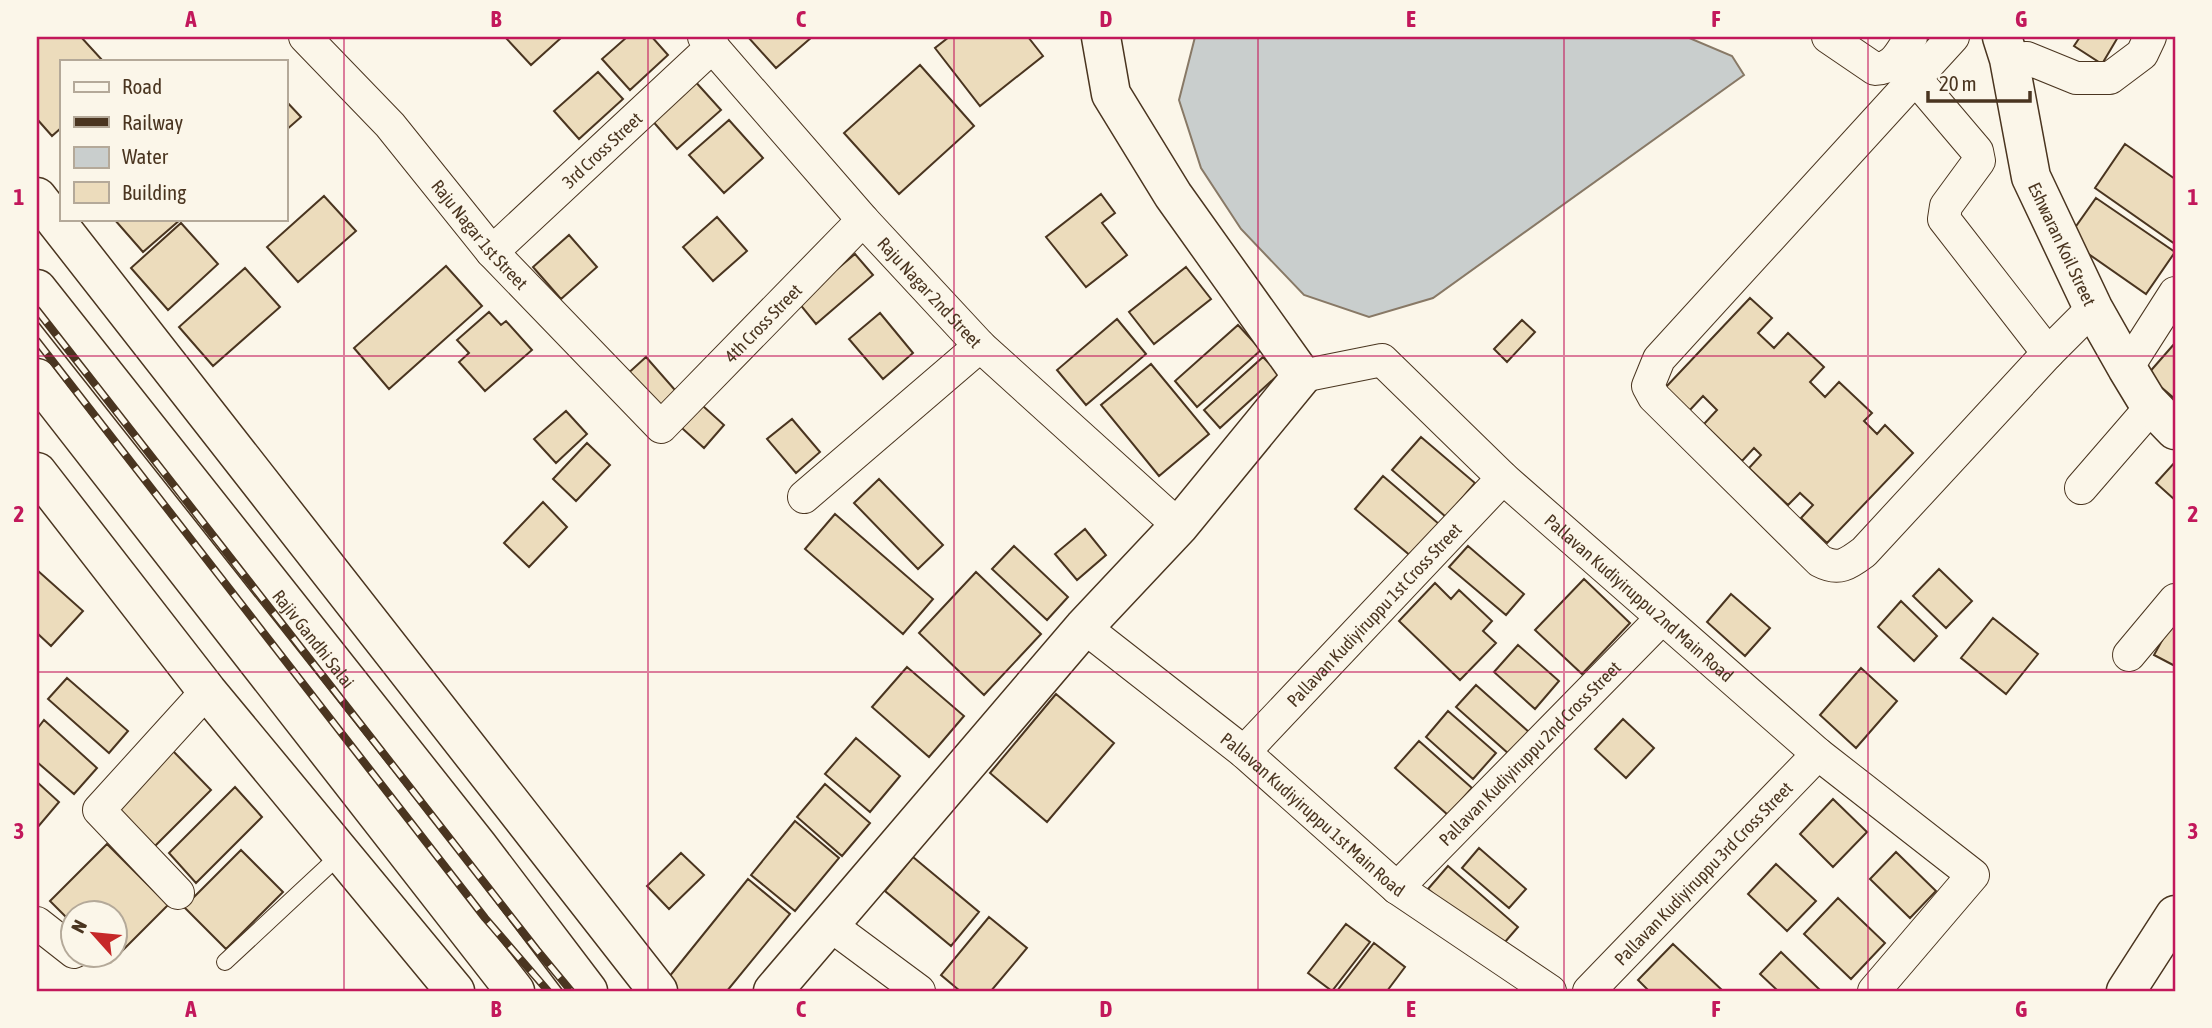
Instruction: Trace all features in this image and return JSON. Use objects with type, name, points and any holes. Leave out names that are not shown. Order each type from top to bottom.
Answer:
[{"type":"street","name":"Raju Nagar 1st Street","points":[[305,37],[390,125],[492,252],[661,427]]},
{"type":"street","points":[[773,991],[1084,627],[1178,526],[1302,376],[1173,195],[1111,94],[1101,37]]},
{"type":"street","points":[[1828,37],[1875,69],[1884,69],[1891,66],[1911,37]]},
{"type":"street","points":[[1953,37],[1659,359],[1648,386],[1654,397],[1820,561],[1830,566],[1843,566],[1864,552],[2093,308]]},
{"type":"street","points":[[2005,48],[2076,78],[2110,78],[2142,54],[2150,37]]},
{"type":"street","name":"3rd Cross Street","points":[[492,252],[709,42]]},
{"type":"street","name":"Raju Nagar 2nd Street","points":[[709,42],[863,220],[980,346],[1178,526]]},
{"type":"street","name":"Eshwaran Koil Street","points":[[2005,48],[2031,177],[2093,308],[2127,368],[2164,418]]},
{"type":"street","points":[[1915,78],[1977,151],[1979,161],[1946,206],[1944,219],[2048,353]]},
{"type":"street","points":[[37,197],[658,991]]},
{"type":"street","name":"4th Cross Street","points":[[661,427],[863,220]]},
{"type":"street","name":"Rajiv Gandhi Salai","points":[[37,289],[469,835],[588,991]]},
{"type":"street","points":[[2127,368],[2175,293]]},
{"type":"street","points":[[804,497],[980,346]]},
{"type":"street","name":"Pallavan Kudiyiruppu 2nd Main Road","points":[[1302,376],[1382,360],[1503,478],[1818,754],[1973,875],[1874,991]]},
{"type":"street","points":[[37,378],[515,991]]},
{"type":"street","points":[[2081,488],[2164,418]]},
{"type":"street","points":[[37,472],[207,691],[455,991]]},
{"type":"street","name":"Pallavan Kudiyiruppu 1st Cross Street","points":[[1244,752],[1503,478]]},
{"type":"street","points":[[2129,655],[2175,600]]},
{"type":"street","name":"Pallavan Kudiyiruppu 2nd Cross Street","points":[[1397,888],[1662,618]]},
{"type":"street","name":"Pallavan Kudiyiruppu 1st Main Road","points":[[1084,627],[1244,752],[1397,888],[1550,991]]},
{"type":"street","points":[[178,892],[99,810],[207,691]]},
{"type":"street","name":"Pallavan Kudiyiruppu 3rd Cross Street","points":[[1589,991],[1818,754]]},
{"type":"street","points":[[2126,991],[2175,915]]},
{"type":"street","points":[[37,923],[60,941]]},
{"type":"street","points":[[830,925],[919,991]]},
{"type":"lane","points":[[225,962],[341,854]]},
{"type":"water","points":[[1195,37],[1687,37],[1732,56],[1744,75],[1433,298],[1369,317],[1304,295],[1241,229],[1201,168],[1179,100]]},
{"type":"building","points":[[37,37],[81,37],[102,60],[60,60],[60,129],[52,136],[37,119]]},
{"type":"building","points":[[505,37],[562,37],[531,65]]},
{"type":"building","points":[[627,37],[652,37],[668,55],[630,90],[602,59]]},
{"type":"building","points":[[748,37],[812,37],[776,68]]},
{"type":"building","points":[[949,37],[1028,37],[1043,56],[980,106],[935,48]]},
{"type":"building","points":[[2080,37],[2118,37],[2102,64],[2074,46]]},
{"type":"building","points":[[920,65],[974,126],[899,194],[844,133]]},
{"type":"building","points":[[598,72],[623,99],[579,139],[554,111]]},
{"type":"building","points":[[693,79],[721,110],[677,149],[650,118]]},
{"type":"building","points":[[287,102],[301,117],[287,129]]},
{"type":"building","points":[[729,120],[763,158],[724,193],[689,155]]},
{"type":"building","points":[[2125,144],[2175,179],[2175,244],[2095,188]]},
{"type":"building","points":[[1101,194],[1115,213],[1102,223],[1127,255],[1086,287],[1046,237]]},
{"type":"building","points":[[324,196],[356,231],[298,282],[267,247]]},
{"type":"building","points":[[2096,198],[2175,252],[2146,294],[2067,239]]},
{"type":"building","points":[[717,217],[747,251],[713,281],[683,247]]},
{"type":"building","points":[[115,220],[180,220],[143,252]]},
{"type":"building","points":[[181,223],[218,264],[168,310],[131,268]]},
{"type":"building","points":[[569,235],[597,267],[561,299],[533,267]]},
{"type":"building","points":[[855,254],[873,275],[816,324],[798,302]]},
{"type":"building","points":[[446,266],[482,306],[389,389],[354,348]]},
{"type":"building","points":[[1186,267],[1211,299],[1154,344],[1129,312]]},
{"type":"building","points":[[245,268],[280,307],[213,366],[179,327]]},
{"type":"building","points":[[1750,298],[1772,318],[1758,333],[1774,348],[1788,333],[1824,367],[1810,382],[1825,397],[1839,382],[1872,413],[1864,421],[1877,434],[1885,425],[1913,453],[1827,543],[1801,518],[1813,505],[1800,493],[1788,505],[1749,468],[1761,455],[1754,448],[1742,461],[1704,424],[1717,410],[1703,396],[1689,411],[1665,388]]},
{"type":"building","points":[[489,312],[501,325],[506,321],[532,350],[485,391],[459,362],[469,353],[457,340]]},
{"type":"building","points":[[880,313],[913,353],[883,379],[849,339]]},
{"type":"building","points":[[1117,319],[1146,354],[1086,405],[1057,370]]},
{"type":"building","points":[[1522,320],[1535,332],[1507,362],[1494,349]]},
{"type":"building","points":[[1238,325],[1261,350],[1197,407],[1175,381]]},
{"type":"building","points":[[2175,343],[2175,399],[2147,375]]},
{"type":"building","points":[[646,357],[682,398],[661,419],[624,377]]},
{"type":"building","points":[[1263,357],[1279,374],[1220,428],[1204,410]]},
{"type":"building","points":[[1151,364],[1209,434],[1159,476],[1101,405]]},
{"type":"building","points":[[693,397],[724,425],[704,448],[673,420]]},
{"type":"building","points":[[566,411],[587,434],[556,463],[534,439]]},
{"type":"building","points":[[792,419],[820,452],[796,473],[767,439]]},
{"type":"building","points":[[1421,437],[1475,483],[1446,517],[1392,470]]},
{"type":"building","points":[[587,443],[610,465],[576,501],[553,479]]},
{"type":"building","points":[[2175,462],[2175,500],[2156,483]]},
{"type":"building","points":[[1383,476],[1439,524],[1412,557],[1355,509]]},
{"type":"building","points":[[879,479],[943,545],[918,569],[854,503]]},
{"type":"building","points":[[543,502],[567,527],[529,567],[504,543]]},
{"type":"building","points":[[835,514],[933,599],[903,634],[805,549]]},
{"type":"building","points":[[1085,529],[1106,555],[1077,580],[1055,554]]},
{"type":"building","points":[[1014,546],[1068,597],[1047,620],[992,569]]},
{"type":"building","points":[[1468,546],[1524,594],[1506,615],[1449,567]]},
{"type":"building","points":[[1939,569],[1972,601],[1946,628],[1913,596]]},
{"type":"building","points":[[37,570],[83,611],[51,646],[37,633]]},
{"type":"building","points":[[976,572],[1041,634],[984,695],[919,633]]},
{"type":"building","points":[[1584,579],[1630,623],[1582,674],[1535,630]]},
{"type":"building","points":[[1435,583],[1451,599],[1459,590],[1492,621],[1483,631],[1496,643],[1460,680],[1399,621]]},
{"type":"building","points":[[1731,594],[1770,628],[1745,656],[1707,622]]},
{"type":"building","points":[[1901,601],[1937,636],[1914,661],[1878,627]]},
{"type":"building","points":[[2175,617],[2175,666],[2154,655]]},
{"type":"building","points":[[1993,618],[2038,654],[2006,694],[1961,658]]},
{"type":"building","points":[[1518,645],[1559,681],[1535,709],[1494,672]]},
{"type":"building","points":[[907,667],[964,716],[929,757],[872,707]]},
{"type":"building","points":[[1861,668],[1897,701],[1856,748],[1820,715]]},
{"type":"building","points":[[67,678],[128,731],[109,753],[48,699]]},
{"type":"building","points":[[1476,685],[1529,732],[1509,754],[1456,707]]},
{"type":"building","points":[[1056,694],[1114,743],[1047,822],[990,773]]},
{"type":"building","points":[[1448,711],[1496,753],[1473,779],[1426,737]]},
{"type":"building","points":[[1623,719],[1654,748],[1626,778],[1595,749]]},
{"type":"building","points":[[44,720],[97,768],[74,794],[37,762],[37,729]]},
{"type":"building","points":[[856,738],[900,776],[870,812],[825,774]]},
{"type":"building","points":[[1419,741],[1472,788],[1448,815],[1395,768]]},
{"type":"building","points":[[173,751],[211,790],[152,849],[114,810]]},
{"type":"building","points":[[37,782],[59,802],[37,828]]},
{"type":"building","points":[[825,784],[870,823],[842,856],[797,817]]},
{"type":"building","points":[[235,787],[262,817],[196,883],[169,853]]},
{"type":"building","points":[[1833,799],[1867,832],[1833,867],[1800,834]]},
{"type":"building","points":[[795,821],[839,858],[795,911],[751,875]]},
{"type":"building","points":[[107,844],[168,905],[130,943],[130,898],[60,898],[60,911],[50,901]]},
{"type":"building","points":[[1479,848],[1526,889],[1509,908],[1462,868]]},
{"type":"building","points":[[241,850],[283,892],[226,949],[184,907]]},
{"type":"building","points":[[1896,852],[1936,891],[1910,918],[1870,879]]},
{"type":"building","points":[[681,853],[704,875],[669,909],[647,886]]},
{"type":"building","points":[[913,857],[979,912],[951,946],[885,891]]},
{"type":"building","points":[[1776,864],[1816,901],[1787,931],[1748,894]]},
{"type":"building","points":[[1448,866],[1518,927],[1498,950],[1428,889]]},
{"type":"building","points":[[748,879],[790,914],[727,991],[663,991],[660,988]]},
{"type":"building","points":[[1838,898],[1885,943],[1851,979],[1804,934]]},
{"type":"building","points":[[989,917],[1027,948],[991,991],[960,991],[941,975]]},
{"type":"building","points":[[1346,924],[1370,942],[1332,991],[1308,973]]},
{"type":"building","points":[[1374,943],[1405,967],[1387,991],[1337,991]]},
{"type":"building","points":[[1673,944],[1723,991],[1649,991],[1638,980]]},
{"type":"building","points":[[1781,952],[1821,991],[1778,991],[1760,974]]},
{"type":"railway","points":[[37,310],[571,991]]},
{"type":"railway","points":[[37,341],[485,918],[548,991]]}]
